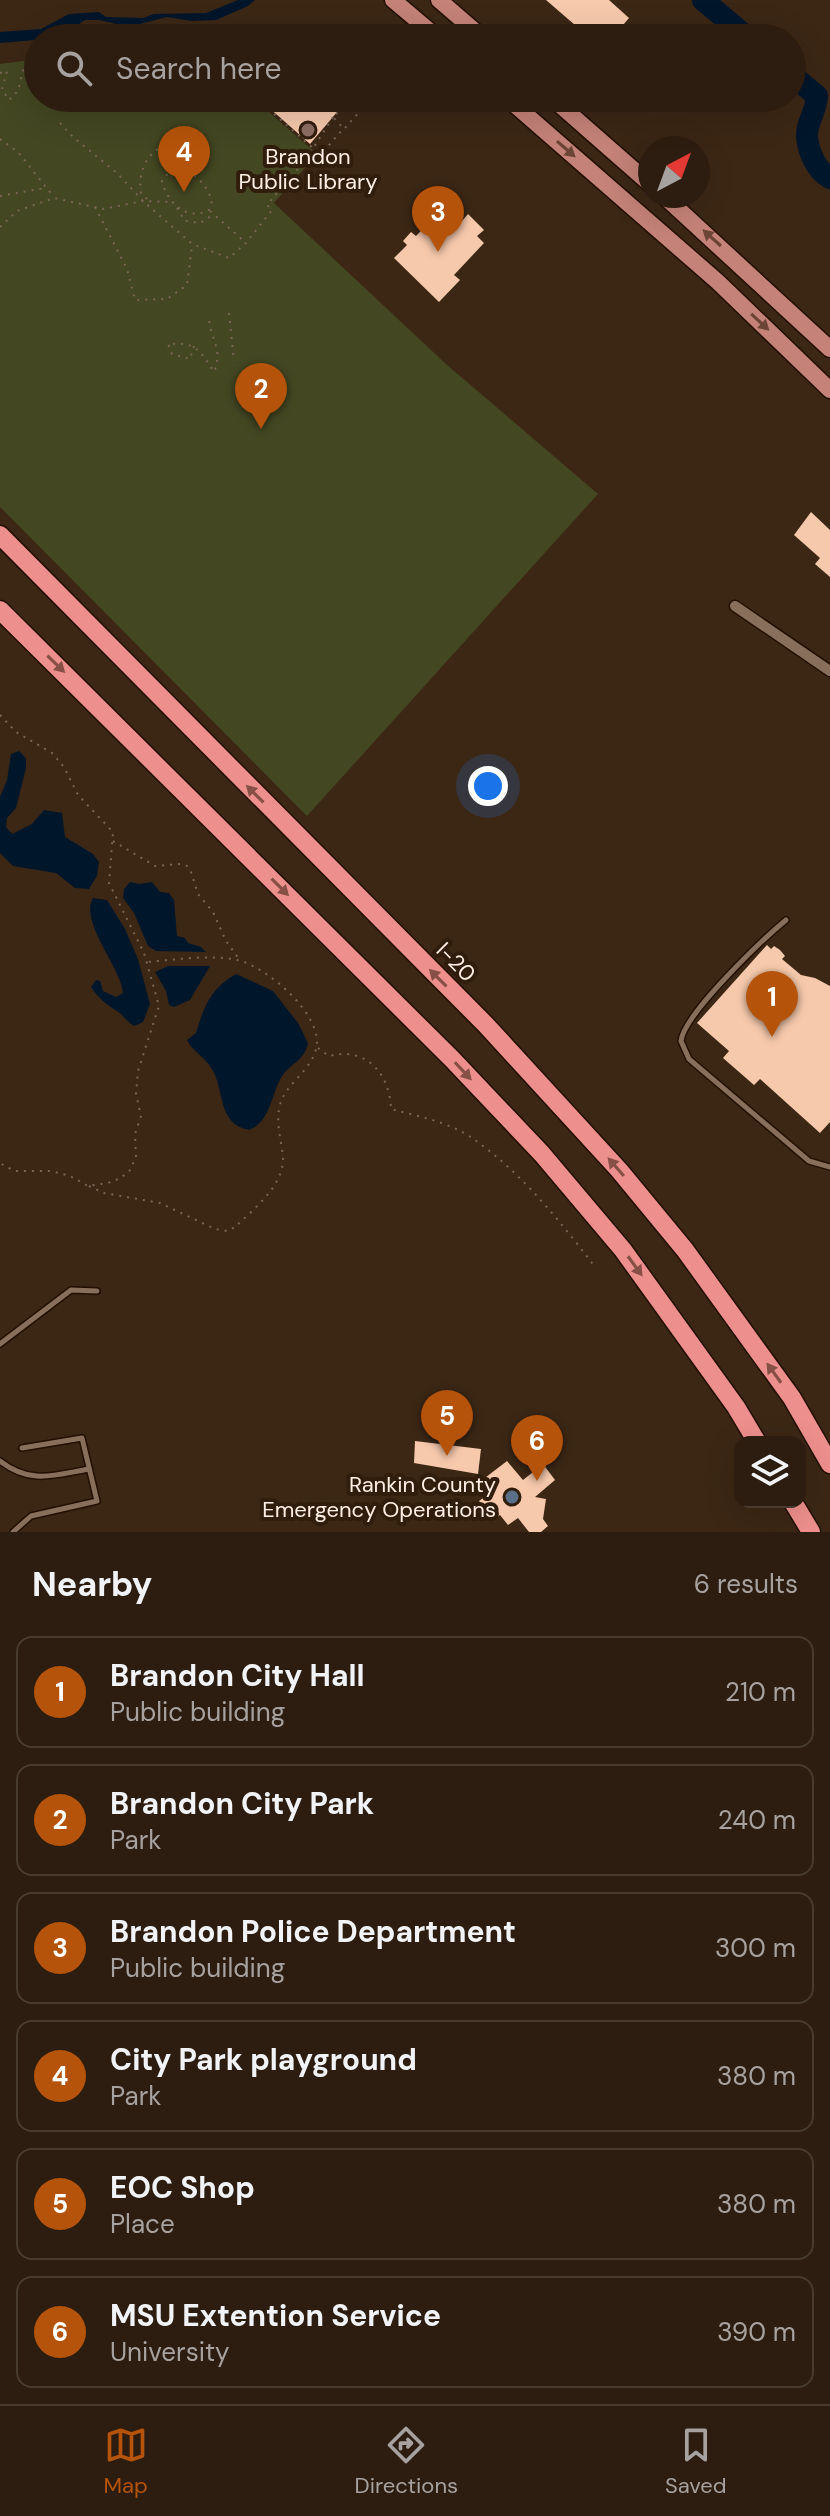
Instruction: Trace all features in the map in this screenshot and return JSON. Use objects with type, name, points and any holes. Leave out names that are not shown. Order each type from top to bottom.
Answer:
[{"type":"highway","name":"I-20","points":[[0,535],[486,1025],[619,1170],[685,1250],[792,1398],[830,1464]]},
{"type":"highway","points":[[0,610],[441,1048],[542,1154],[623,1250],[736,1407],[753,1436]]},
{"type":"highway","points":[[792,1398],[830,1450]]},
{"type":"highway","points":[[797,1508],[811,1532]]},
{"type":"main road","points":[[393,0],[421,24]]},
{"type":"main road","points":[[439,0],[467,24]]},
{"type":"main road","points":[[523,112],[718,282],[830,390]]},
{"type":"main road","points":[[568,112],[638,173]]},
{"type":"main road","points":[[623,198],[638,186]]},
{"type":"main road","points":[[677,208],[830,349]]},
{"type":"street","points":[[735,606],[830,671]]},
{"type":"lane","points":[[786,920],[763,938],[688,1023],[681,1041],[689,1059],[809,1161],[830,1167]]},
{"type":"lane","points":[[0,1344],[71,1290],[97,1291]]},
{"type":"lane","points":[[13,1532],[31,1516],[97,1501],[82,1438],[22,1448]]},
{"type":"lane","points":[[0,1461],[10,1469],[36,1478],[89,1469]]},
{"type":"path","points":[[0,73],[7,71],[2,90],[9,100],[18,91],[24,67]]},
{"type":"path","points":[[272,112],[322,153],[360,112]]},
{"type":"path","points":[[60,123],[192,244],[229,258],[246,243],[272,210],[267,205],[315,149],[339,112]]},
{"type":"path","points":[[333,117],[344,129]]},
{"type":"path","points":[[0,139],[18,152],[54,198]]},
{"type":"path","points":[[145,200],[139,178],[146,159],[154,150],[162,145],[187,145],[204,161]]},
{"type":"path","points":[[177,207],[200,214],[209,210],[212,201],[203,182],[180,168],[170,171],[162,181],[171,202],[185,221],[200,223],[214,214]]},
{"type":"path","points":[[0,196],[47,188]]},
{"type":"path","points":[[0,227],[17,211],[54,198],[103,209],[145,200],[171,202]]},
{"type":"path","points":[[95,207],[127,269],[135,300],[167,299],[187,285],[192,244]]},
{"type":"path","points":[[209,210],[246,243]]},
{"type":"path","points":[[0,218],[5,223]]},
{"type":"path","points":[[229,313],[234,361]]},
{"type":"path","points":[[194,346],[190,359],[172,354],[168,344],[194,346],[214,372],[220,355],[209,326],[209,316]]},
{"type":"path","points":[[0,715],[16,732],[52,753],[64,767],[78,795],[113,832],[109,883],[146,962],[159,1006],[138,1071],[136,1094],[141,1116],[135,1134],[136,1157],[130,1170],[121,1178],[88,1186]]},
{"type":"path","points":[[0,1163],[14,1171],[51,1171],[70,1176],[104,1193],[160,1203],[215,1229],[227,1231],[235,1227],[280,1176],[283,1158],[278,1119],[280,1101],[312,1059],[317,1047],[316,1031],[310,1015],[268,977],[240,960],[226,941],[213,912],[198,894],[187,866],[155,866],[112,840]]},
{"type":"path","points":[[146,962],[202,958],[240,960]]},
{"type":"path","points":[[317,1047],[329,1056],[356,1054],[366,1059],[383,1076],[391,1093],[391,1109],[440,1123],[471,1137],[541,1201],[595,1267]]},
{"type":"green space","points":[[24,61],[24,112],[269,112],[317,154],[274,203],[446,364],[598,494],[307,816],[0,507],[0,64]]},
{"type":"water","points":[[238,0],[255,0],[216,20],[192,21],[167,17],[140,24],[85,20],[79,24],[50,24],[69,14],[99,12],[106,17],[143,18],[154,14],[206,13]]},
{"type":"water","points":[[24,30],[24,41],[0,43],[0,32]]},
{"type":"water","points":[[19,751],[26,758],[26,768],[16,808],[7,818],[6,827],[12,834],[32,824],[44,810],[62,813],[65,837],[93,854],[99,862],[97,876],[89,889],[75,888],[56,873],[13,866],[0,853],[0,797],[7,780],[11,754]]},
{"type":"water","points":[[130,882],[152,882],[160,892],[169,893],[174,900],[177,936],[206,952],[156,951],[148,946],[134,913],[123,898],[124,889]]},
{"type":"water","points":[[93,898],[107,900],[125,929],[138,959],[150,1004],[143,1022],[134,1026],[91,987],[96,980],[100,981],[103,991],[116,997],[123,993],[121,982],[96,932],[90,908]]},
{"type":"water","points":[[168,966],[210,966],[190,1000],[174,1007],[169,1005],[166,991],[155,972]]},
{"type":"water","points":[[236,974],[273,991],[298,1023],[308,1043],[302,1056],[280,1079],[267,1113],[257,1126],[249,1130],[239,1127],[227,1114],[212,1069],[187,1040],[196,1033],[214,992]]},
{"type":"building","points":[[546,0],[609,0],[629,18],[624,24],[574,24]]},
{"type":"building","points":[[274,112],[337,112],[310,144]]},
{"type":"building","points":[[439,212],[448,220],[454,214],[462,221],[468,214],[484,230],[477,236],[484,243],[454,275],[460,280],[439,302],[394,258],[407,245],[403,241],[411,232],[416,236]]},
{"type":"building","points":[[811,512],[830,530],[830,577],[815,564],[820,558],[794,535]]},
{"type":"building","points":[[767,945],[780,950],[785,956],[782,959],[801,975],[830,986],[830,1122],[820,1133],[760,1079],[754,1085],[723,1058],[729,1051],[697,1023]]},
{"type":"building","points":[[415,1441],[481,1449],[478,1474],[414,1463]]},
{"type":"building","name":"Rankin County Emergency Operations","points":[[507,1461],[523,1480],[543,1464],[555,1480],[535,1497],[546,1499],[543,1519],[548,1526],[541,1532],[529,1532],[518,1518],[508,1525],[500,1515],[493,1520],[479,1501],[486,1496],[477,1484]]},
{"type":"waterway","points":[[703,0],[731,24]]},
{"type":"waterway","points":[[806,87],[817,96],[808,127],[809,148],[815,163],[830,178]]},
{"type":"place","name":"Brandon Public Library","points":[[308,130]]},
{"type":"place","name":"City Park playground","points":[[184,192]]},
{"type":"place","name":"Brandon Police Department","points":[[438,252]]},
{"type":"place","name":"Brandon City Park","points":[[261,429]]},
{"type":"place","name":"Brandon City Hall","points":[[772,1037]]},
{"type":"place","name":"EOC Shop","points":[[447,1456]]},
{"type":"place","name":"MSU Extention Service","points":[[537,1481]]},
{"type":"place","name":"Rankin County Emergency Operations","points":[[512,1497]]}]
